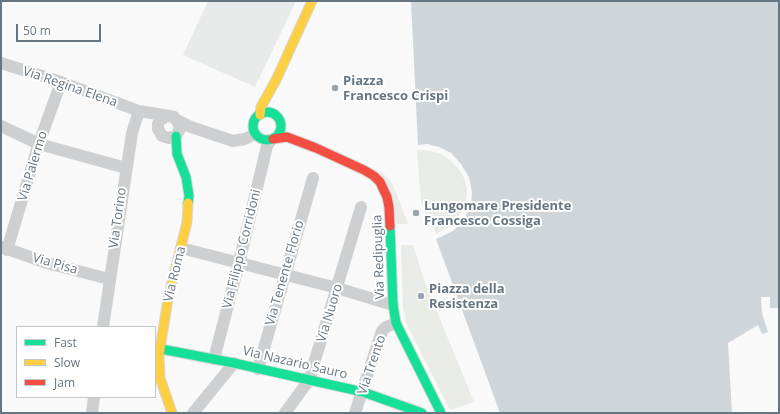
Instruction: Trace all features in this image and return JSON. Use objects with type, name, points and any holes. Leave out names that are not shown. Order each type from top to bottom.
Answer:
[{"type":"street","points":[[260,115],[261,107],[276,80],[302,18],[312,1]]},
{"type":"street","name":"Via Regina Elena","points":[[1,63],[61,82],[175,126],[191,127],[233,141],[245,139],[255,134]]},
{"type":"street","points":[[276,80],[275,101],[278,119],[280,132],[272,139],[261,139],[255,134],[255,120],[260,115],[270,113],[278,119]]},
{"type":"street","name":"Via Palermo","points":[[4,248],[61,82]]},
{"type":"street","name":"Via Regina Elena","points":[[139,111],[158,129],[159,133],[166,138],[173,138],[175,126]]},
{"type":"street","name":"Via Torino","points":[[103,326],[132,132],[139,111]]},
{"type":"street","points":[[158,129],[160,120],[165,117],[175,126]]},
{"type":"street","name":"Via Redipuglia","points":[[278,119],[300,141]]},
{"type":"street","points":[[1,126],[39,144],[126,168]]},
{"type":"street","name":"Via Roma","points":[[172,413],[160,378],[159,365],[168,299],[187,222],[189,196],[186,177],[177,154],[175,126]]},
{"type":"street","name":"Via Redipuglia","points":[[272,139],[287,137],[300,141],[364,170],[380,182],[387,197],[389,207],[396,323],[441,413]]},
{"type":"street","name":"Via Filippo Corridoni","points":[[214,359],[267,146],[272,139]]},
{"type":"street","name":"Via Tenente Florio","points":[[258,368],[313,178]]},
{"type":"street","name":"Via Nuoro","points":[[285,413],[309,380],[361,207]]},
{"type":"street","name":"Via Pisa","points":[[4,248],[47,263],[109,280]]},
{"type":"street","points":[[181,248],[394,304]]},
{"type":"street","name":"Via Trento","points":[[355,413],[382,331],[386,327],[396,323]]},
{"type":"street","name":"Via Nazario Sauro","points":[[161,348],[363,392],[391,400],[422,413]]},
{"type":"street","points":[[193,413],[234,363]]},
{"type":"street","points":[[422,413],[432,396]]},
{"type":"street","points":[[92,413],[94,398]]},
{"type":"shaded area","points":[[208,1],[296,1],[255,87],[183,55]]},
{"type":"shaded area","points":[[411,1],[779,1],[779,308],[770,308],[770,297],[761,297],[762,313],[768,332],[762,334],[758,325],[728,343],[732,413],[500,413],[436,239],[453,231],[463,221],[471,205],[472,192],[469,177],[461,164],[451,153],[439,147],[427,144],[418,145]]},
{"type":"shaded area","points":[[417,150],[441,154],[450,160],[458,168],[464,178],[467,189],[466,201],[456,220],[449,227],[436,234],[421,202]]},
{"type":"shaded area","points":[[380,171],[390,180],[408,224],[397,224]]},
{"type":"shaded area","name":"Piazza della Resistenza","points":[[401,245],[413,245],[424,280],[474,402],[450,410],[407,325],[403,308]]},
{"type":"traffic: fast","points":[[267,112],[277,116],[281,126],[277,136],[267,140],[257,136],[253,126],[257,116],[267,112]]},
{"type":"traffic: fast","points":[[176,136],[177,154],[186,177],[189,196],[188,203]]},
{"type":"traffic: fast","points":[[390,226],[393,305],[396,323],[441,413]]},
{"type":"traffic: fast","points":[[161,349],[234,363],[363,392],[422,413]]},
{"type":"traffic: slow","points":[[260,115],[261,107],[276,80],[312,1]]},
{"type":"traffic: slow","points":[[172,413],[160,378],[159,355],[168,299],[187,222],[188,203]]},
{"type":"traffic: jam","points":[[273,139],[287,137],[316,148],[374,176],[380,182],[387,197],[390,226]]},
{"type":"place","name":"Piazza Francesco Crispi","points":[[335,88]]},
{"type":"place","name":"Lungomare Presidente Francesco Cossiga","points":[[416,213]]},
{"type":"place","name":"Piazza della Resistenza","points":[[421,296]]}]
